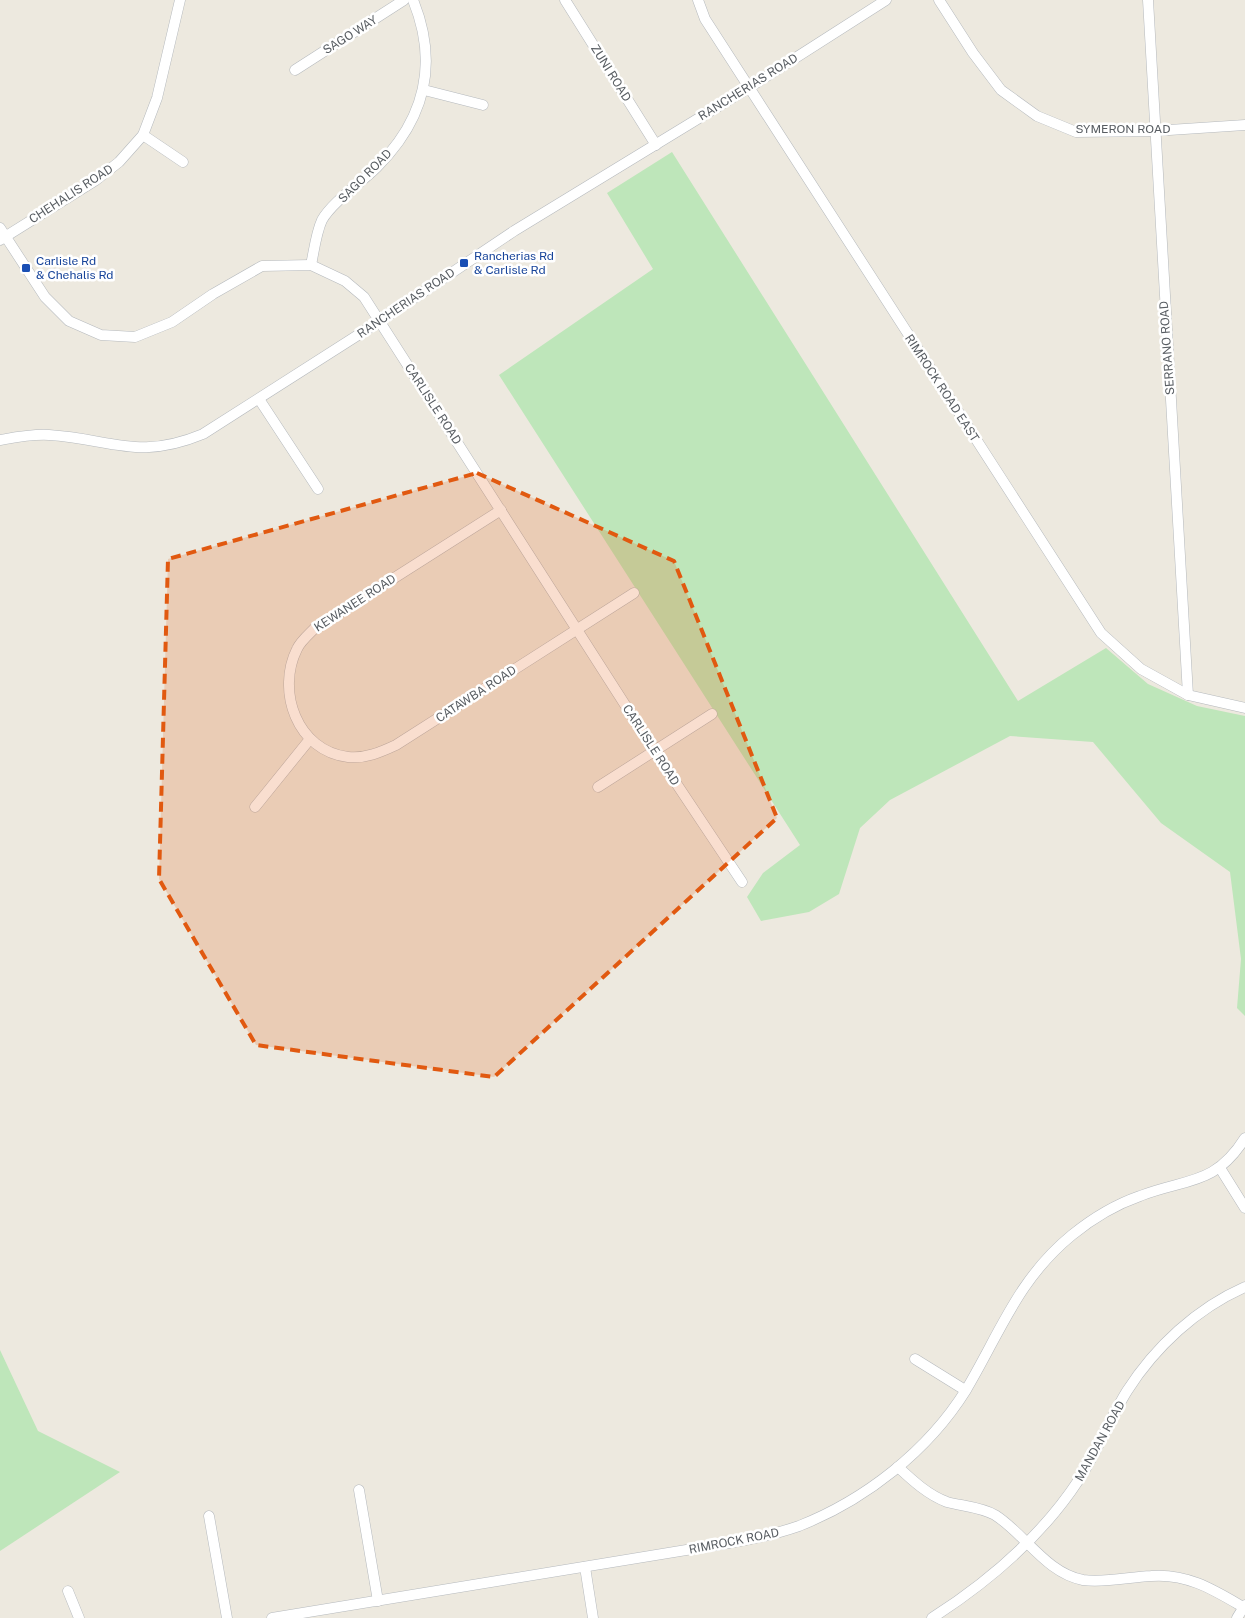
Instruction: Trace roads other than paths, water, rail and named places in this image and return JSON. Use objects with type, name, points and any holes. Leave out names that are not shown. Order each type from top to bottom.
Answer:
[{"type":"street","name":"CHEHALIS ROAD","points":[[2,235],[96,180],[119,162],[143,135],[157,98],[180,0]]},
{"type":"street","name":"SAGO WAY","points":[[295,70],[404,0]]},
{"type":"street","name":"SAGO ROAD","points":[[311,265],[322,220],[341,199],[378,166],[408,130],[424,90],[426,49],[420,19],[413,0]]},
{"type":"street","name":"ZUNI ROAD","points":[[565,0],[656,145]]},
{"type":"street","name":"RIMROCK ROAD EAST","points":[[698,0],[705,18],[1101,633],[1142,669],[1188,695],[1245,708]]},
{"type":"street","name":"RANCHERIAS ROAD","points":[[0,440],[29,435],[50,435],[149,449],[166,446],[203,434],[380,321],[464,263],[750,87],[886,0]]},
{"type":"street","name":"SYMERON ROAD","points":[[939,0],[973,53],[1001,90],[1037,116],[1076,132],[1154,131],[1245,126]]},
{"type":"street","name":"SERRANO ROAD","points":[[1148,0],[1154,131],[1188,695]]},
{"type":"street","points":[[424,90],[483,105]]},
{"type":"street","points":[[143,135],[183,162]]},
{"type":"street","name":"CARLISLE ROAD","points":[[2,235],[45,297],[69,321],[101,335],[135,336],[172,322],[213,294],[262,266],[311,265],[345,281],[364,297],[654,750],[742,882]]},
{"type":"street","points":[[259,399],[318,489]]},
{"type":"street","name":"KEWANEE ROAD","points":[[310,739],[290,707],[288,675],[297,648],[314,629],[501,510]]},
{"type":"street","name":"CATAWBA ROAD","points":[[310,739],[328,750],[348,757],[373,755],[396,745],[634,593]]},
{"type":"street","points":[[598,787],[712,714]]},
{"type":"street","points":[[255,807],[310,739]]},
{"type":"street","name":"RIMROCK ROAD","points":[[272,1618],[729,1543],[784,1531],[833,1510],[867,1490],[898,1467],[949,1414],[965,1390],[1025,1284],[1043,1261],[1071,1236],[1113,1207],[1142,1195],[1196,1180],[1220,1168],[1230,1159],[1245,1138]]},
{"type":"street","points":[[1220,1168],[1245,1208]]},
{"type":"street","name":"MANDAN ROAD","points":[[932,1618],[991,1576],[1026,1543],[1078,1481],[1127,1391],[1169,1339],[1195,1316],[1245,1286]]},
{"type":"street","points":[[915,1359],[965,1390]]},
{"type":"street","points":[[898,1467],[931,1494],[946,1501],[993,1514],[1026,1543],[1065,1573],[1083,1580],[1154,1575],[1184,1578],[1208,1586],[1244,1606],[1237,1618]]},
{"type":"street","points":[[359,1490],[378,1601]]},
{"type":"street","points":[[210,1516],[227,1618]]},
{"type":"street","points":[[585,1567],[593,1618]]},
{"type":"street","points":[[68,1591],[80,1618]]},
{"type":"place","name":"Rancherias Rd & Carlisle Rd","points":[[464,263]]},
{"type":"place","name":"Carlisle Rd & Chehalis Rd","points":[[26,268]]}]
